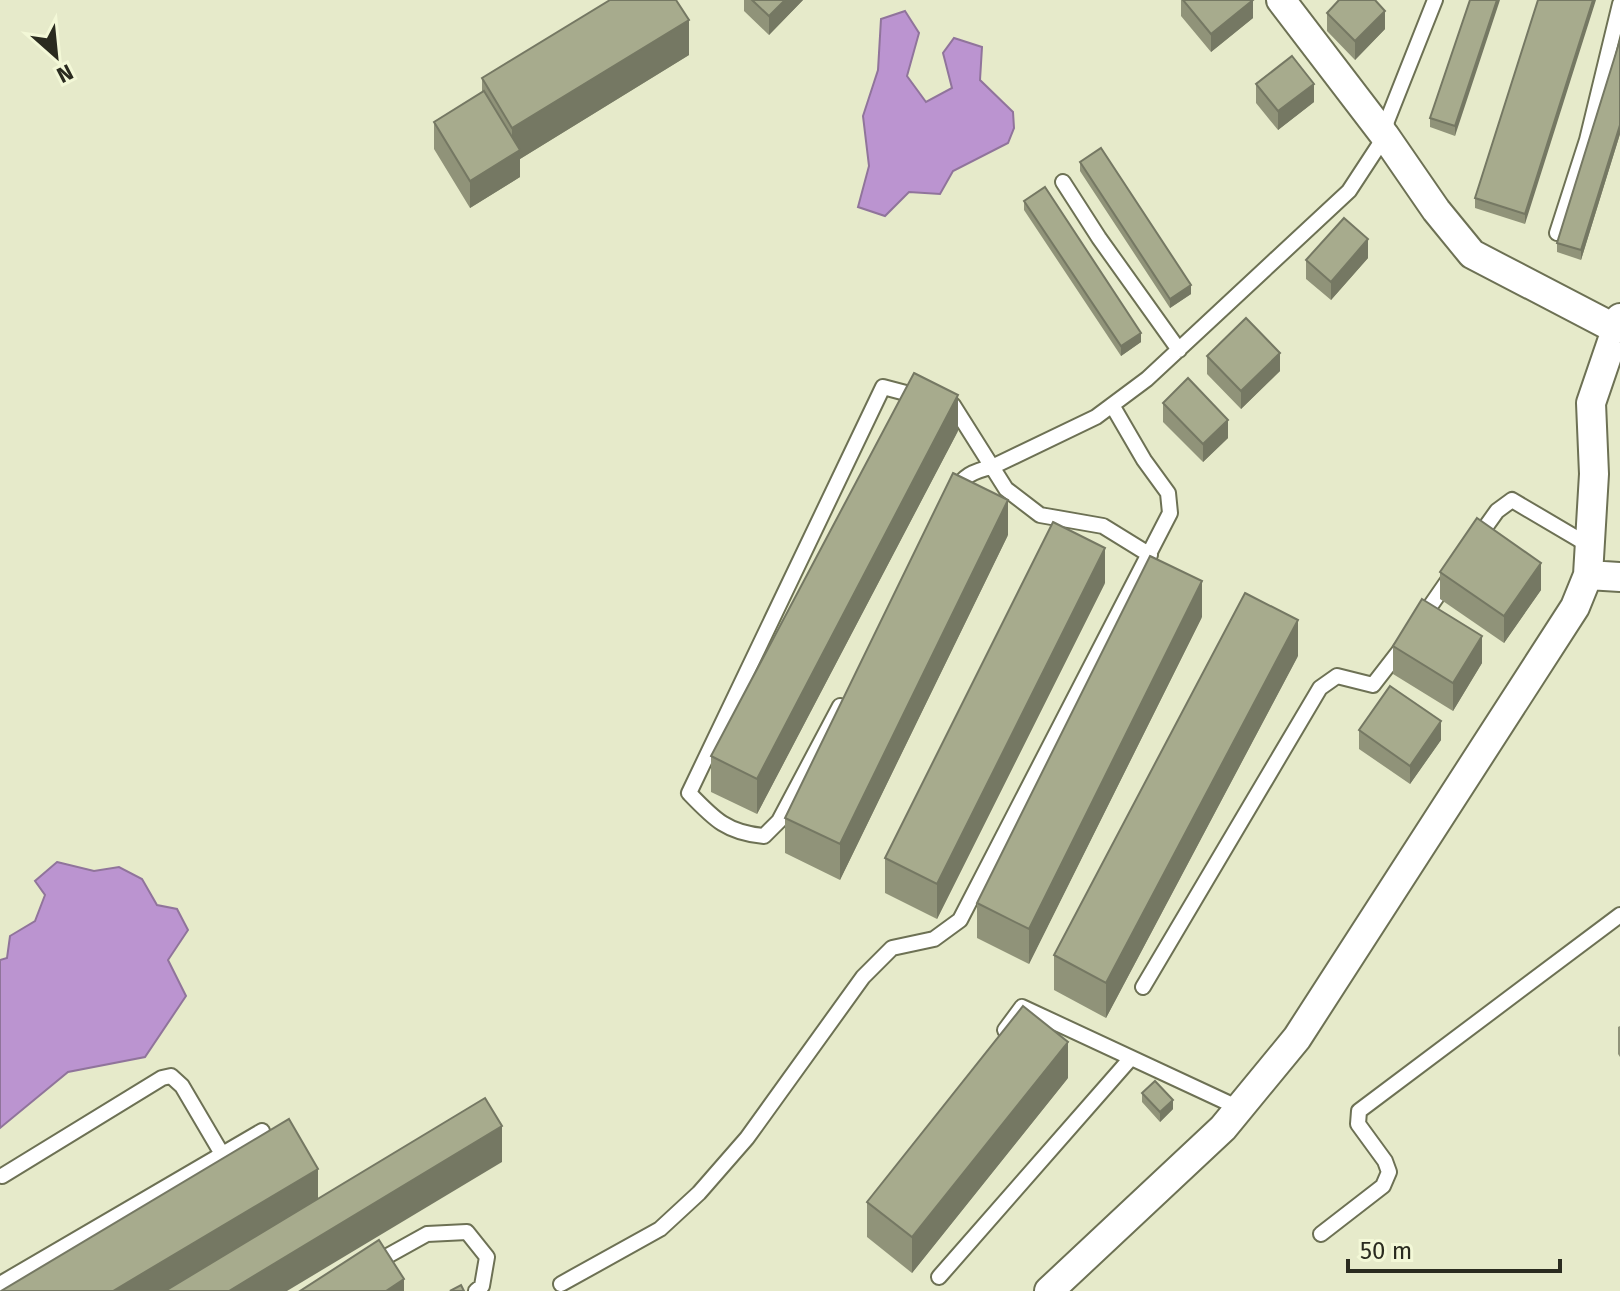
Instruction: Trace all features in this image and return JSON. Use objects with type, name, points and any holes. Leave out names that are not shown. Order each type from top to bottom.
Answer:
[{"type":"street","points":[[1049,1291],[1223,1128],[1306,1025],[1575,607],[1588,575],[1594,474],[1591,403],[1618,323],[1472,254],[1281,0]]},
{"type":"street","points":[[1588,575],[1620,577]]},
{"type":"lane","points":[[946,507],[960,480],[1096,417],[1147,379],[1349,191],[1385,136],[1387,121],[1435,0]]},
{"type":"lane","points":[[1557,233],[1587,140],[1620,4]]},
{"type":"lane","points":[[1063,182],[1179,350]]},
{"type":"lane","points":[[845,698],[779,821],[764,836],[741,834],[714,820],[689,793],[883,387],[953,405],[1006,489],[1040,515],[1103,526],[1150,555]]},
{"type":"lane","points":[[561,1284],[660,1229],[699,1193],[747,1138],[863,977],[892,948],[934,939],[960,920],[1170,513],[1168,493],[1144,460],[1112,405]]},
{"type":"lane","points":[[1470,549],[1497,511],[1512,500],[1590,546]]},
{"type":"lane","points":[[1143,987],[1320,688],[1337,676],[1373,685],[1461,562]]},
{"type":"lane","points":[[1321,1234],[1383,1186],[1389,1172],[1385,1161],[1358,1124],[1359,1111],[1620,915]]},
{"type":"lane","points":[[995,1044],[1022,1007],[1239,1108]]},
{"type":"lane","points":[[939,1277],[1131,1058]]},
{"type":"lane","points":[[2,1176],[162,1078],[171,1076],[182,1086],[222,1154]]},
{"type":"lane","points":[[0,1284],[262,1131]]},
{"type":"lane","points":[[365,1269],[427,1234],[467,1232],[487,1257],[482,1286],[476,1291]]},
{"type":"shaded area","points":[[905,11],[919,33],[907,76],[926,102],[952,88],[943,53],[954,38],[982,47],[980,80],[1013,112],[1014,128],[1008,143],[953,171],[940,194],[909,192],[885,216],[858,207],[869,166],[863,116],[878,70],[881,19]]},
{"type":"shaded area","points":[[57,862],[94,871],[119,867],[142,879],[157,905],[177,909],[188,930],[168,960],[186,996],[145,1057],[68,1072],[0,1128],[0,960],[7,958],[10,936],[35,921],[45,895],[35,881]]},
{"type":"building","points":[[610,0],[676,0],[689,20],[512,128],[482,78]]},
{"type":"building","points":[[752,0],[785,0],[769,16]]},
{"type":"building","points":[[1183,0],[1253,0],[1211,34]]},
{"type":"building","points":[[1339,0],[1375,0],[1385,11],[1355,41],[1327,13]]},
{"type":"building","points":[[1470,0],[1497,0],[1455,126],[1430,118]]},
{"type":"building","points":[[1538,0],[1593,0],[1525,214],[1475,198]]},
{"type":"building","points":[[1620,40],[1620,125],[1581,250],[1557,243]]},
{"type":"building","points":[[1292,56],[1314,84],[1278,111],[1256,84]]},
{"type":"building","points":[[484,91],[520,150],[470,181],[434,122]]},
{"type":"building","points":[[1101,148],[1191,285],[1170,299],[1080,162]]},
{"type":"building","points":[[1045,187],[1141,333],[1121,346],[1024,201]]},
{"type":"building","points":[[1344,218],[1368,239],[1331,282],[1306,260]]},
{"type":"building","points":[[1246,318],[1280,353],[1241,391],[1207,356]]},
{"type":"building","points":[[914,373],[958,395],[757,779],[711,756]]},
{"type":"building","points":[[1188,378],[1228,420],[1203,444],[1163,403]]},
{"type":"building","points":[[953,473],[1008,500],[840,844],[785,818]]},
{"type":"building","points":[[1477,518],[1541,563],[1504,616],[1440,572]]},
{"type":"building","points":[[1053,522],[1105,548],[937,884],[885,858]]},
{"type":"building","points":[[1150,556],[1202,581],[1029,929],[977,903]]},
{"type":"building","points":[[1245,593],[1298,620],[1106,983],[1054,955]]},
{"type":"building","points":[[1422,599],[1482,636],[1453,683],[1393,646]]},
{"type":"building","points":[[1390,686],[1441,721],[1410,766],[1359,730]]},
{"type":"building","points":[[1023,1006],[1068,1042],[912,1237],[867,1202]]},
{"type":"building","points":[[1155,1081],[1173,1100],[1160,1112],[1142,1093]]},
{"type":"building","points":[[485,1098],[502,1126],[229,1291],[165,1291]]},
{"type":"building","points":[[289,1119],[318,1169],[113,1291],[1,1291]]},
{"type":"building","points":[[379,1240],[404,1279],[386,1291],[300,1291]]},
{"type":"building","points":[[461,1285],[464,1291],[450,1291]]}]
